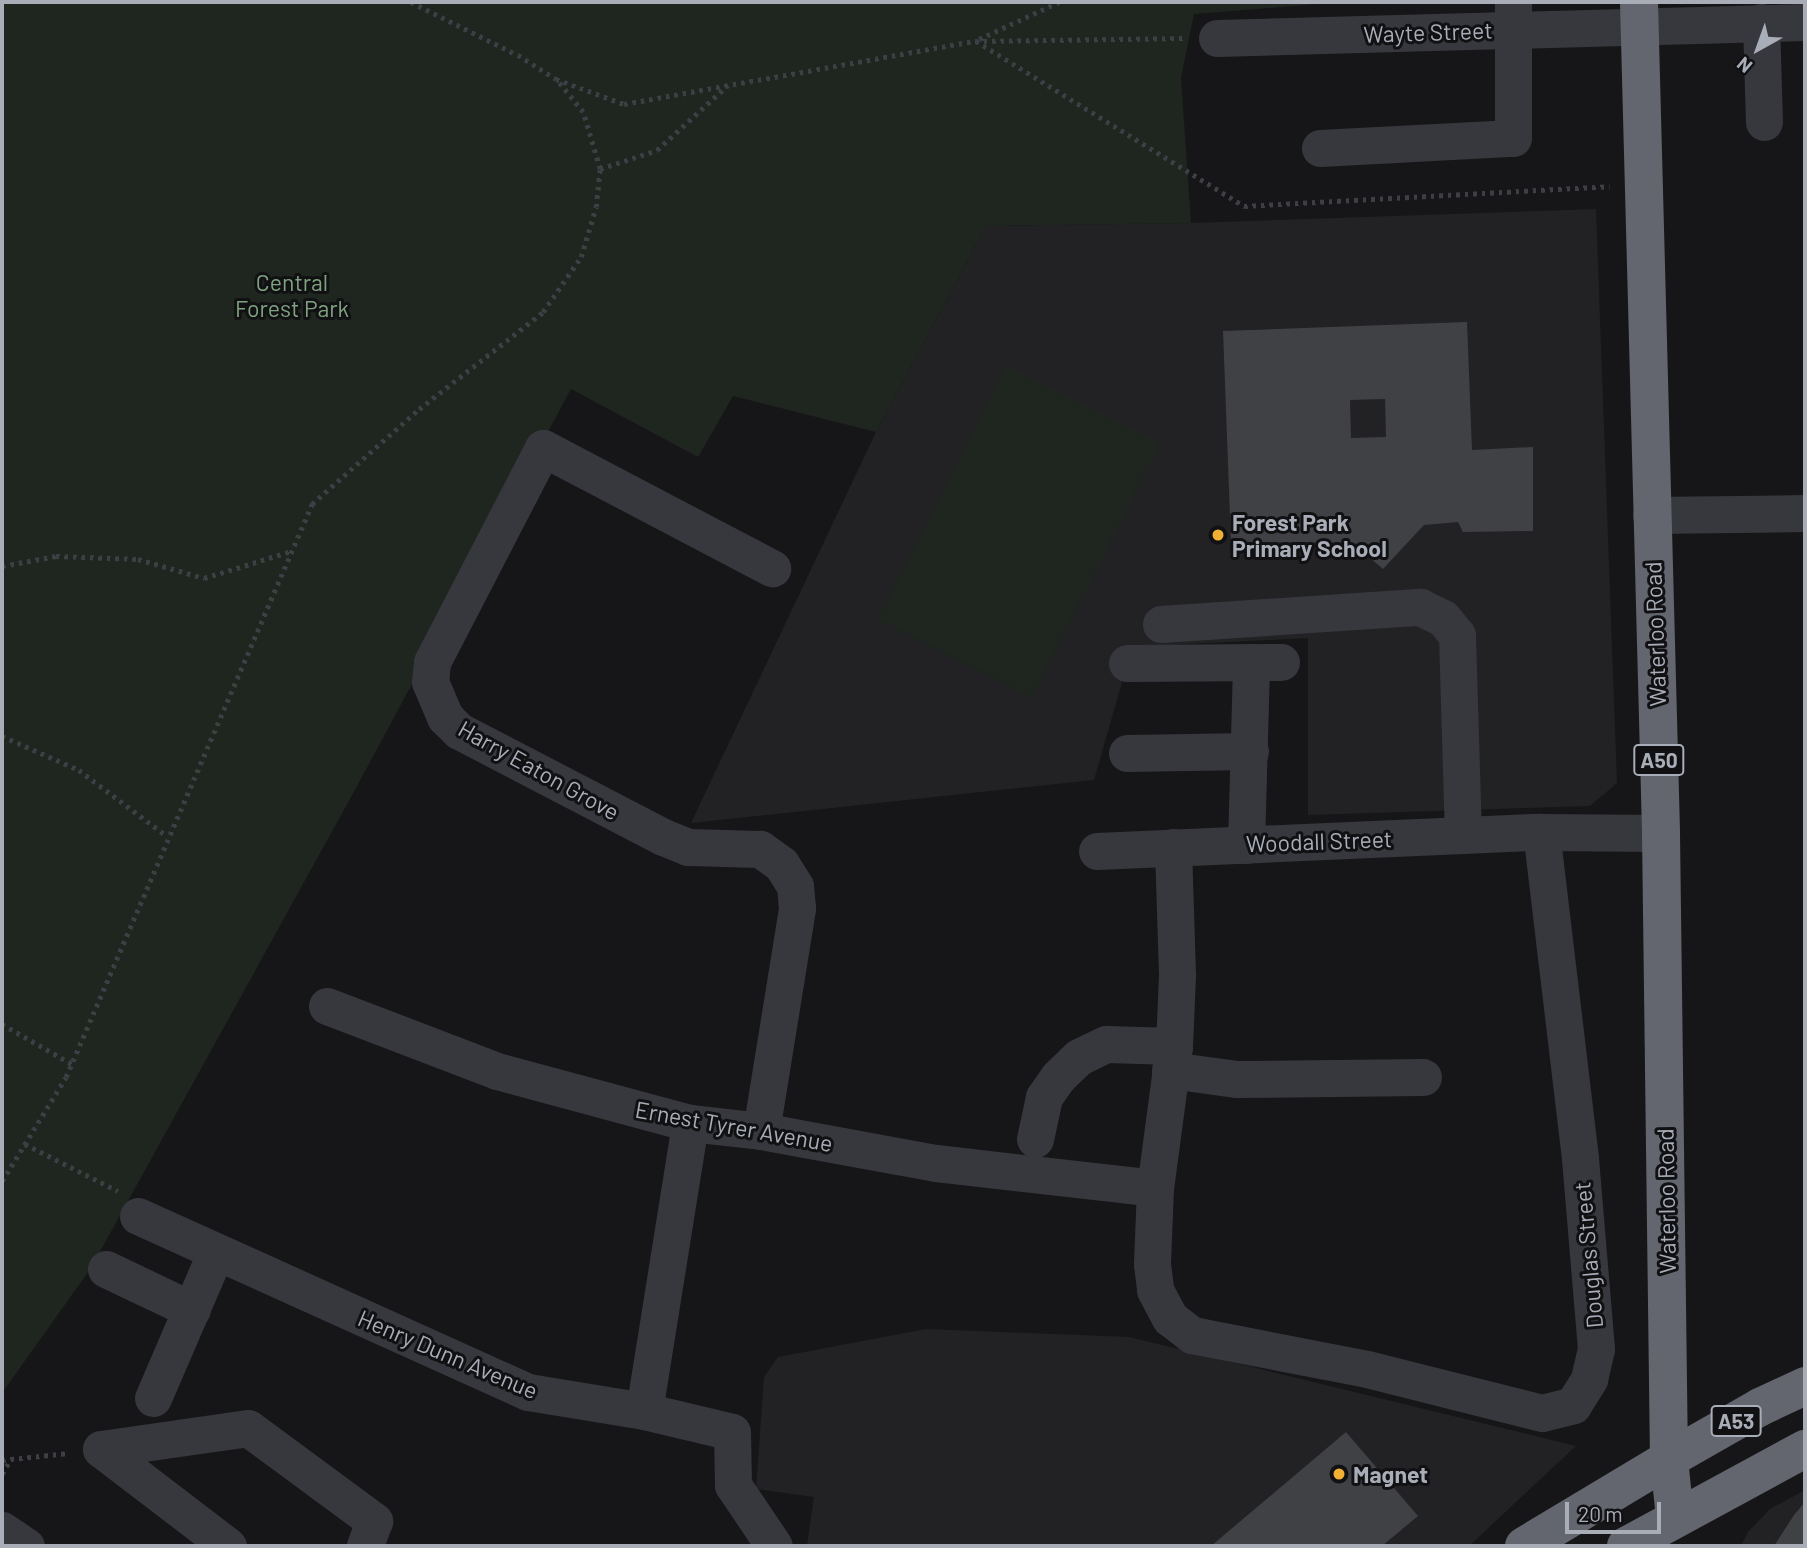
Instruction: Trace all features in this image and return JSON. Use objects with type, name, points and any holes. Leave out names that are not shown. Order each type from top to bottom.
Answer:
[{"type":"highway","name":"Waterloo Road","points":[[1639,14],[1661,834],[1669,1459],[1675,1518]]},
{"type":"highway","name":"A53","points":[[1524,1546],[1760,1407],[1805,1386]]},
{"type":"highway","name":"A53","points":[[1626,1546],[1805,1449]]},
{"type":"street","name":"Wayte Street","points":[[1217,38],[1513,16],[1639,14],[1761,23],[1805,22]]},
{"type":"street","points":[[1320,148],[1513,138],[1513,16]]},
{"type":"street","points":[[1761,23],[1764,122]]},
{"type":"street","name":"Harry Eaton Grove","points":[[761,1130],[797,908],[795,886],[781,864],[760,849],[688,847],[663,837],[459,730],[445,716],[430,682],[432,662],[543,448],[772,568]]},
{"type":"street","points":[[1651,515],[1803,515]]},
{"type":"street","points":[[1161,624],[1420,607],[1443,618],[1457,635],[1463,835]]},
{"type":"street","points":[[1127,663],[1266,662],[1250,751],[1246,845]]},
{"type":"street","points":[[1127,753],[1250,751]]},
{"type":"street","points":[[1541,832],[1661,834]]},
{"type":"street","name":"Woodall Street","points":[[1097,851],[1541,832]]},
{"type":"street","name":"Douglas Street","points":[[1155,1188],[1152,1264],[1155,1290],[1170,1318],[1192,1335],[1367,1368],[1542,1413],[1573,1405],[1589,1379],[1596,1349],[1580,1158],[1541,832]]},
{"type":"street","points":[[1155,1188],[1172,1058],[1177,975],[1173,847]]},
{"type":"street","name":"Ernest Tyrer Avenue","points":[[327,1006],[497,1071],[690,1123],[761,1130],[936,1163],[1155,1188]]},
{"type":"street","points":[[1035,1139],[1044,1097],[1058,1077],[1079,1057],[1106,1044],[1172,1058],[1237,1079],[1423,1077]]},
{"type":"street","points":[[644,1411],[690,1123]]},
{"type":"street","name":"Henry Dunn Avenue","points":[[138,1216],[528,1392],[644,1411],[732,1432],[733,1485],[774,1546]]},
{"type":"street","points":[[153,1398],[216,1252]]},
{"type":"street","points":[[106,1269],[192,1310]]},
{"type":"street","points":[[101,1449],[248,1428],[374,1521],[365,1546]]},
{"type":"street","points":[[101,1449],[228,1546]]},
{"type":"street","points":[[2,1530],[26,1546]]},
{"type":"path","points":[[411,2],[518,55],[556,79],[624,104],[975,41],[1217,38]]},
{"type":"path","points":[[975,41],[1059,2]]},
{"type":"path","points":[[2,1181],[72,1064],[167,836],[232,696],[312,505],[419,409],[543,312],[581,257],[596,207],[600,169],[583,112],[556,79]]},
{"type":"path","points":[[600,169],[657,150],[729,85]]},
{"type":"path","points":[[2,566],[56,556],[138,559],[204,578],[292,551]]},
{"type":"path","points":[[2,736],[79,770],[167,836]]},
{"type":"path","points":[[2,1024],[72,1064]]},
{"type":"path","points":[[25,1144],[144,1204],[138,1216]]},
{"type":"path","points":[[2,1460],[101,1449]]},
{"type":"path","points":[[2,1474],[10,1460]]},
{"type":"shaded area","name":"Forest Park Primary School","points":[[1596,209],[1617,783],[1590,806],[1308,815],[1308,638],[1132,647],[1094,780],[691,823],[876,432],[986,226],[1191,223]]},
{"type":"shaded area","points":[[926,1329],[1129,1337],[1576,1446],[1469,1546],[807,1546],[814,1497],[756,1489],[764,1377],[778,1357]]},
{"type":"shaded area","points":[[1805,1490],[1805,1546],[1741,1546],[1748,1532],[1770,1509]]},
{"type":"green space","name":"Central Forest Park","points":[[2,2],[1343,2],[1194,14],[1181,78],[1191,223],[986,226],[876,432],[733,396],[698,457],[571,389],[356,788],[91,1268],[2,1393]]},
{"type":"green space","points":[[1006,366],[1160,443],[1032,697],[878,619]]},
{"type":"building","points":[[1467,322],[1472,450],[1533,447],[1533,531],[1463,532],[1458,522],[1424,525],[1383,569],[1353,543],[1231,542],[1223,331]],"holes":[[[1385,399],[1386,437],[1351,438],[1350,400]]]},
{"type":"building","name":"Magnet","points":[[1346,1432],[1418,1516],[1382,1546],[1211,1546]]},
{"type":"building","points":[[1805,1502],[1805,1546],[1774,1546],[1794,1515]]},
{"type":"place","name":"Forest Park Primary School","points":[[1218,535]]},
{"type":"place","name":"Magnet","points":[[1339,1474]]}]
